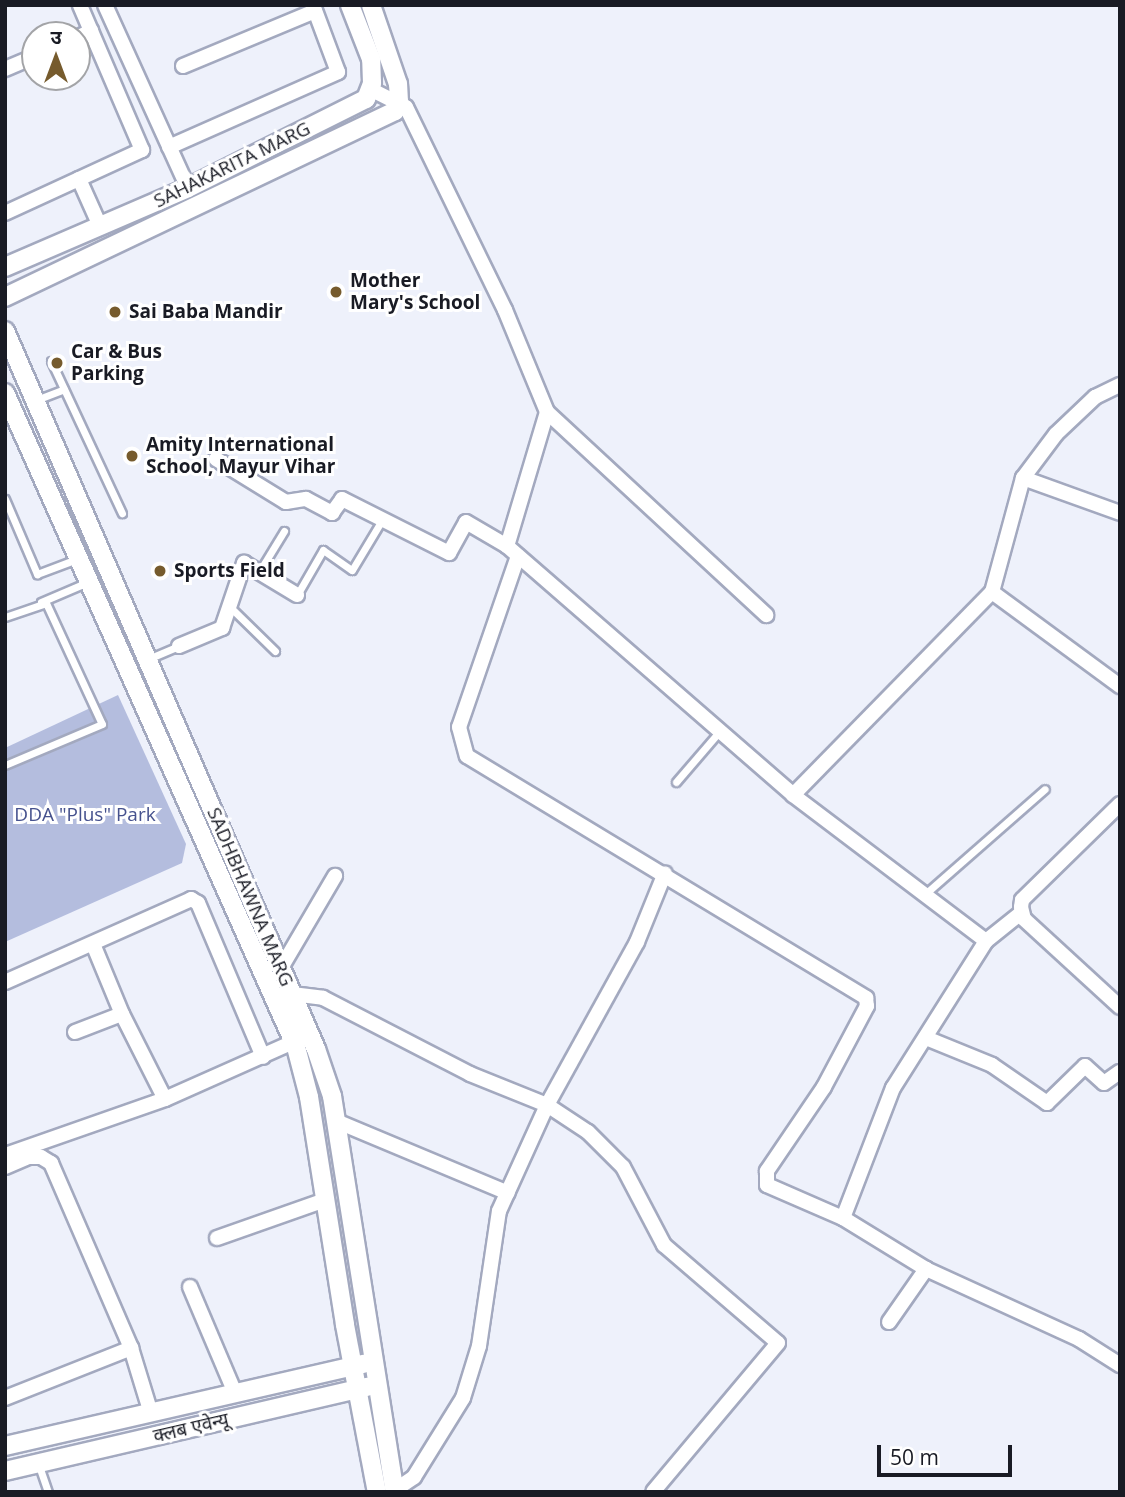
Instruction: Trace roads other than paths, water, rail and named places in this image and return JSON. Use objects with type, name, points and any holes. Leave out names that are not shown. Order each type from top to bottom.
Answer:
[{"type":"street","points":[[105,5],[188,188]]},
{"type":"street","points":[[350,5],[371,59],[370,89],[406,107],[505,310],[547,412],[766,615]]},
{"type":"street","points":[[371,5],[398,83],[399,102]]},
{"type":"street","points":[[169,147],[338,72],[314,8],[183,66]]},
{"type":"street","points":[[5,213],[142,150],[91,31]]},
{"type":"street","name":"SAHAKARITA MARG","points":[[5,267],[188,188],[366,99],[370,89]]},
{"type":"street","name":"SAHAKARITA MARG","points":[[5,298],[395,111],[399,102]]},
{"type":"street","points":[[79,179],[100,226]]},
{"type":"street","name":"SADHBHAWNA MARG","points":[[5,331],[316,1049],[336,1121],[377,1385],[389,1491]]},
{"type":"street","points":[[793,795],[992,592],[1023,478],[1056,434],[1096,397],[1120,385]]},
{"type":"street","name":"SADHBHAWNA MARG","points":[[5,393],[293,1042],[309,1097],[357,1390],[389,1491]]},
{"type":"street","points":[[547,412],[513,551],[459,727],[467,756],[665,873],[866,998],[867,1006],[824,1087],[765,1180],[770,1188],[843,1219],[926,1269],[1079,1339],[1120,1365]]},
{"type":"street","points":[[216,459],[286,502],[306,499],[332,513],[342,499],[449,553],[466,522],[513,551],[793,795],[986,942]]},
{"type":"street","points":[[1023,478],[1120,513]]},
{"type":"street","points":[[179,646],[222,628],[244,563],[297,596]]},
{"type":"street","points":[[992,592],[1120,686]]},
{"type":"street","points":[[843,1219],[893,1088],[986,942],[1021,913],[1022,900],[1120,804]]},
{"type":"street","points":[[389,1491],[414,1476],[463,1398],[478,1346],[499,1211],[547,1105],[637,942],[665,873]]},
{"type":"street","points":[[281,968],[335,876]]},
{"type":"street","points":[[5,982],[191,899],[198,903],[262,1057]]},
{"type":"street","points":[[1021,913],[1120,1007]]},
{"type":"street","points":[[93,943],[122,1014],[165,1098]]},
{"type":"street","points":[[292,994],[323,998],[470,1074],[547,1105],[588,1132],[623,1167],[664,1245],[778,1343],[653,1492]]},
{"type":"street","points":[[75,1032],[122,1014]]},
{"type":"street","points":[[926,1038],[992,1065],[1047,1103],[1086,1066],[1104,1083],[1120,1072]]},
{"type":"street","points":[[5,1155],[165,1098],[293,1042]]},
{"type":"street","points":[[336,1121],[508,1193]]},
{"type":"street","points":[[5,1167],[29,1157],[51,1163],[131,1348],[150,1410]]},
{"type":"street","points":[[217,1238],[326,1200]]},
{"type":"street","points":[[889,1322],[926,1269]]},
{"type":"street","points":[[190,1287],[235,1393]]},
{"type":"street","points":[[5,1398],[131,1348]]},
{"type":"street","name":"क्लब एवेन्यू","points":[[5,1446],[150,1410],[373,1362]]},
{"type":"street","name":"क्लब एवेन्यू","points":[[5,1471],[377,1385]]},
{"type":"lane","points":[[51,361],[122,513]]},
{"type":"lane","points":[[35,400],[64,388]]},
{"type":"lane","points":[[5,499],[37,574],[78,558]]},
{"type":"lane","points":[[297,596],[323,550],[352,570],[383,519]]},
{"type":"lane","points":[[259,572],[284,531]]},
{"type":"lane","points":[[5,617],[89,582]]},
{"type":"lane","points":[[5,765],[102,724],[46,604],[41,602]]},
{"type":"lane","points":[[230,606],[275,651]]},
{"type":"lane","points":[[147,659],[179,646]]},
{"type":"lane","points":[[676,782],[719,732]]},
{"type":"lane","points":[[925,894],[1045,789]]},
{"type":"lane","points":[[38,1463],[48,1492]]},
{"type":"place","name":"Mother Mary's School","points":[[336,292]]},
{"type":"place","name":"Sai Baba Mandir","points":[[115,312]]},
{"type":"place","name":"Car & Bus Parking","points":[[57,363]]},
{"type":"place","name":"Amity International School, Mayur Vihar","points":[[132,456]]},
{"type":"place","name":"Sports Field","points":[[160,571]]},
{"type":"park label","name":"DDA \"Plus\" Park","points":[[85,815]]}]
